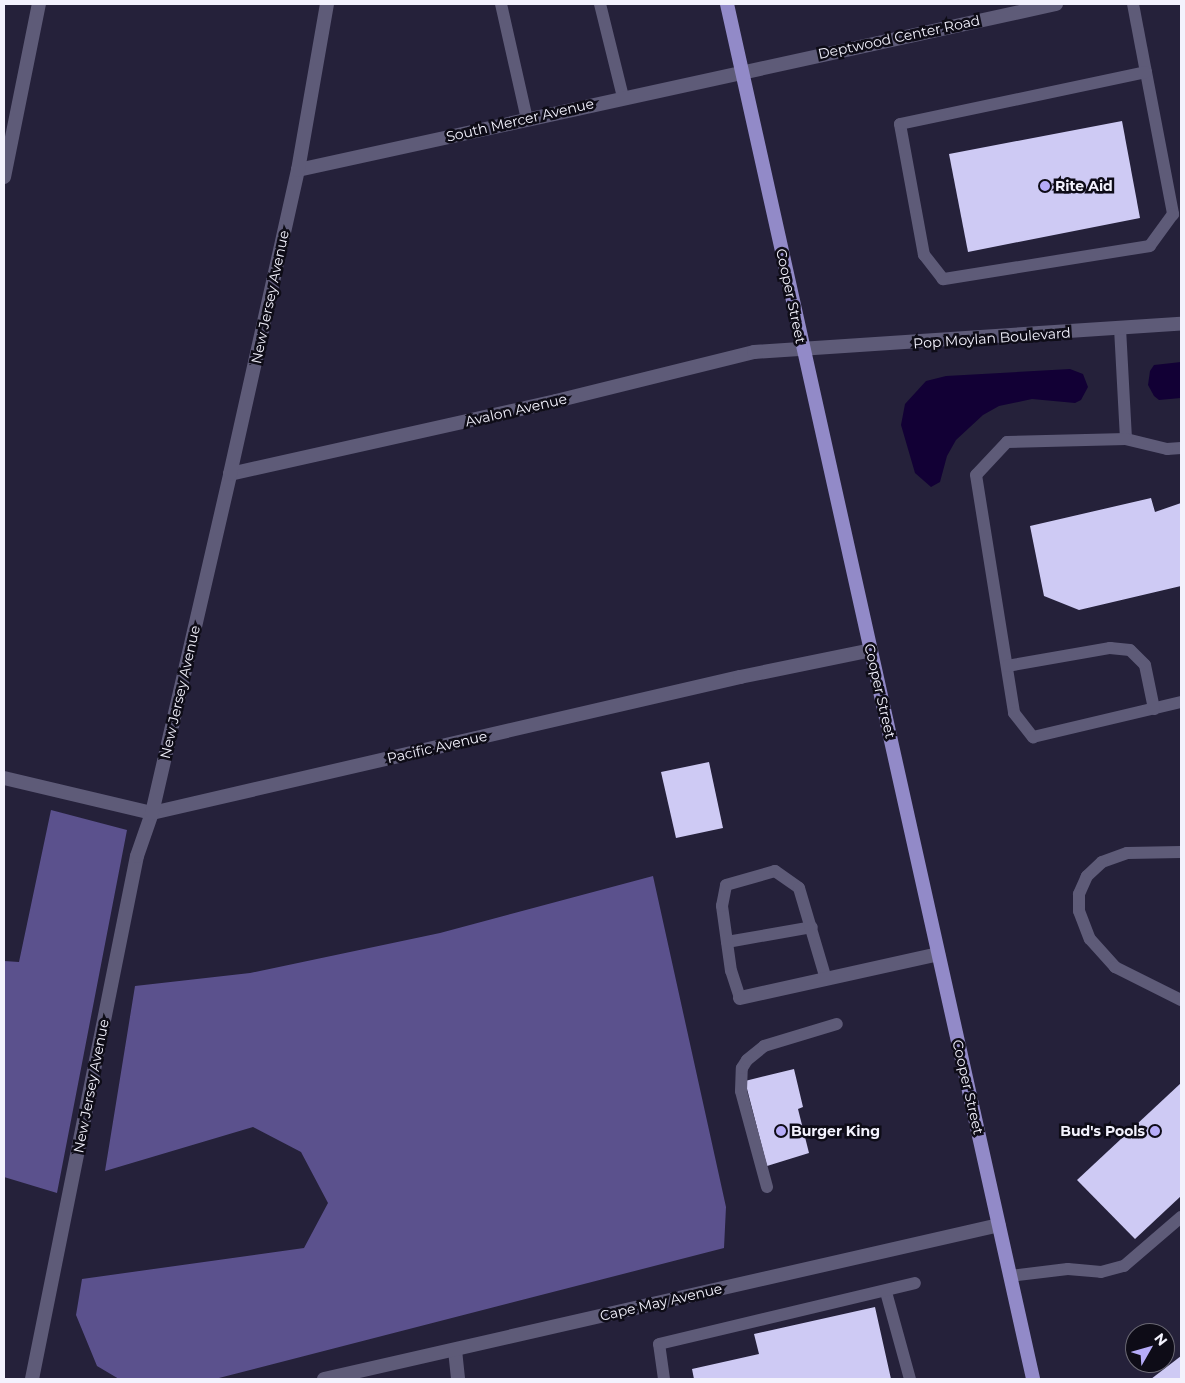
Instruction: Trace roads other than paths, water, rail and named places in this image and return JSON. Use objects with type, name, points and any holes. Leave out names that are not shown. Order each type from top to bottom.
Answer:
[{"type":"main road","name":"Cooper Street","points":[[727,4],[802,349],[1033,1379]]},
{"type":"street","points":[[4,177],[39,4]]},
{"type":"street","name":"New Jersey Avenue","points":[[32,1379],[137,856],[152,813],[298,170],[327,4]]},
{"type":"street","name":"Deptwood Center Road","points":[[742,71],[1056,4]]},
{"type":"street","name":"South Mercer Avenue","points":[[298,170],[742,71]]},
{"type":"street","name":"Pop Moylan Boulevard","points":[[802,349],[1181,324]]},
{"type":"street","name":"Avalon Avenue","points":[[230,474],[556,402],[754,352],[802,349]]},
{"type":"street","name":"Pacific Avenue","points":[[4,778],[152,813],[721,682],[871,650]]},
{"type":"street","points":[[740,998],[938,954]]},
{"type":"street","name":"Cape May Avenue","points":[[324,1379],[999,1225]]},
{"type":"street","points":[[455,1350],[458,1379]]},
{"type":"lane","points":[[501,4],[527,119]]},
{"type":"lane","points":[[600,4],[623,97]]},
{"type":"lane","points":[[1133,4],[1146,72],[1172,214],[1150,246],[943,279],[924,255],[900,124],[1146,72]]},
{"type":"lane","points":[[1120,328],[1126,439]]},
{"type":"lane","points":[[1181,448],[1167,449],[1126,439],[1007,442],[976,475],[1014,713],[1033,737],[1181,702]]},
{"type":"lane","points":[[1007,666],[1110,648],[1130,650],[1145,665],[1154,708]]},
{"type":"lane","points":[[1181,852],[1126,852],[1102,862],[1088,876],[1079,894],[1079,911],[1090,939],[1114,967],[1181,1000]]},
{"type":"lane","points":[[740,998],[731,971],[722,906],[726,885],[775,871],[799,888],[826,979]]},
{"type":"lane","points":[[727,942],[812,927]]},
{"type":"lane","points":[[767,1186],[741,1091],[742,1068],[755,1051],[764,1046],[837,1024]]},
{"type":"lane","points":[[1010,1276],[1068,1269],[1101,1272],[1124,1266],[1181,1217]]},
{"type":"lane","points":[[664,1379],[659,1344],[886,1292],[916,1283]]},
{"type":"lane","points":[[886,1292],[910,1379]]},
{"type":"place","name":"Rite Aid","points":[[1045,186]]},
{"type":"place","name":"Burger King","points":[[781,1131]]},
{"type":"place","name":"Bud's Pools","points":[[1155,1131]]}]
